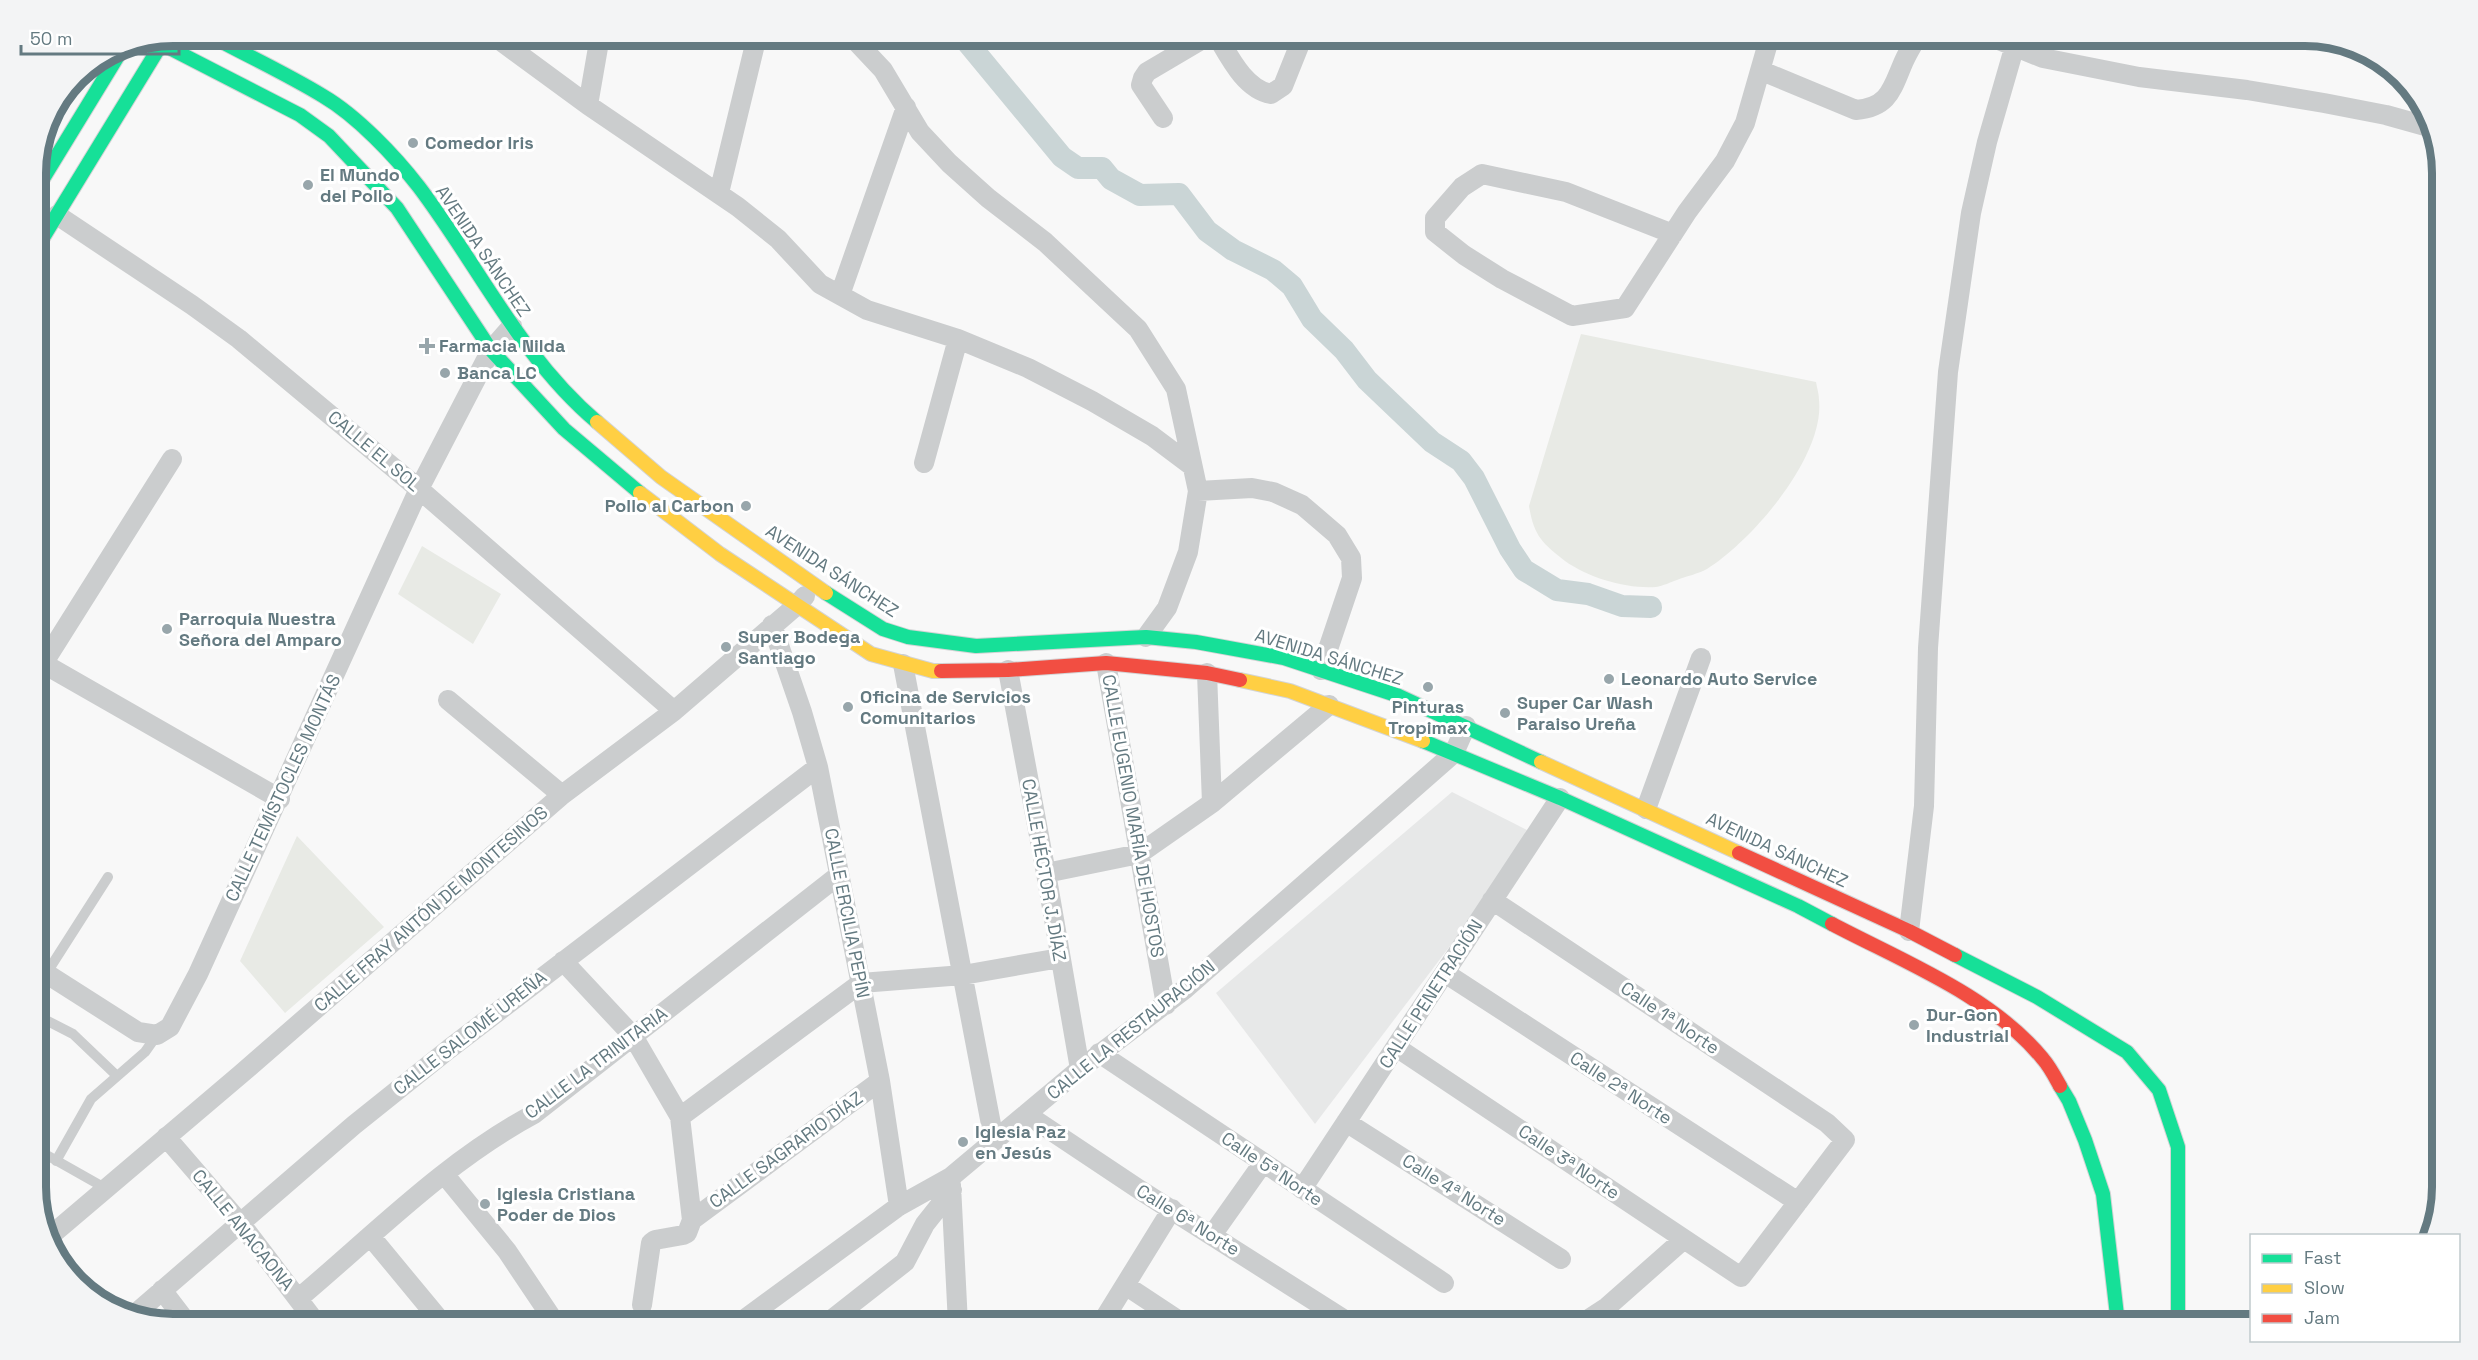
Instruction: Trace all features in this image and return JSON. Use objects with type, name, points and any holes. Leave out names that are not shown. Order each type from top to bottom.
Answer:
[{"type":"street","points":[[1223,47],[1247,80],[1261,92],[1271,94],[1283,86],[1299,46]]},
{"type":"street","points":[[1673,234],[1566,192],[1482,174],[1462,187],[1435,219],[1435,232],[1464,255],[1502,279],[1572,316],[1624,308],[1673,234],[1706,184],[1725,161],[1745,123],[1768,46]]},
{"type":"street","points":[[1762,71],[1856,110],[1872,108],[1891,93],[1912,46]]},
{"type":"street","points":[[1909,931],[1924,806],[1928,648],[1948,372],[1971,213],[2015,46]]},
{"type":"street","points":[[2017,46],[2043,58],[2139,77],[2247,90],[2324,103],[2386,115],[2422,125]]},
{"type":"street","points":[[173,47],[300,115],[329,136],[397,208],[491,350],[572,436],[648,499],[720,554],[871,654],[933,671],[1008,670],[1106,663],[1207,673],[1290,691],[1454,753],[1560,798],[1798,906],[1960,991],[2025,1040],[2044,1060],[2064,1093],[2085,1140],[2103,1194],[2117,1314]]},
{"type":"street","name":"AVENIDA SÁNCHEZ","points":[[232,47],[326,97],[380,145],[419,187],[512,326],[588,415],[661,477],[814,585],[883,629],[908,637],[976,646],[1146,637],[1250,650],[1321,670],[1399,696],[1909,931],[2037,997],[2127,1052],[2159,1090],[2178,1147],[2178,1314]]},
{"type":"street","points":[[509,47],[588,105],[719,193],[778,239],[820,284],[867,310],[958,339],[1028,368],[1092,400],[1152,436],[1192,466]]},
{"type":"street","points":[[588,105],[598,47]]},
{"type":"street","points":[[719,193],[754,47]]},
{"type":"street","points":[[861,47],[883,70],[920,132],[949,163],[988,198],[1045,242],[1138,329],[1176,389],[1198,491],[1188,552],[1167,608],[1146,637]]},
{"type":"street","points":[[1163,118],[1141,85],[1143,78],[1148,72],[1190,47]]},
{"type":"street","points":[[47,231],[155,48]]},
{"type":"street","points":[[47,172],[115,61]]},
{"type":"street","points":[[840,295],[906,107]]},
{"type":"street","name":"CALLE EL SOL","points":[[57,215],[217,322],[420,489],[675,711]]},
{"type":"street","name":"CALLE TEMÍSTOCLES MONTÁS","points":[[164,1031],[198,974],[420,489],[491,350],[512,326]]},
{"type":"street","points":[[924,463],[958,339]]},
{"type":"street","points":[[47,659],[172,459]]},
{"type":"street","points":[[1198,491],[1252,488],[1273,492],[1302,505],[1337,535],[1351,558],[1352,579],[1321,670]]},
{"type":"street","name":"CALLE FRAY ANTÓN DE MONTESINOS","points":[[55,1232],[562,795],[675,711],[771,625],[796,606],[814,585]]},
{"type":"street","name":"CALLE ERCILIA PEPÍN","points":[[771,625],[802,712],[818,767],[880,1082],[899,1206]]},
{"type":"street","points":[[1646,809],[1701,658]]},
{"type":"street","name":"CALLE EUGENIO MARÍA DE HOSTOS","points":[[1106,663],[1166,1005]]},
{"type":"street","points":[[903,664],[994,1140]]},
{"type":"street","name":"CALLE HÉCTOR J. DÍAZ","points":[[1008,670],[1080,1069]]},
{"type":"street","points":[[1207,673],[1212,803]]},
{"type":"street","points":[[47,674],[280,799]]},
{"type":"street","points":[[448,700],[562,795]]},
{"type":"street","points":[[1046,873],[1139,854],[1212,803],[1329,705]]},
{"type":"street","name":"CALLE LA RESTAURACIÓN","points":[[752,1314],[899,1206],[951,1183],[994,1140],[1099,1053],[1166,1005],[1454,753],[1466,726]]},
{"type":"street","name":"CALLE SALOMÉ UREÑA","points":[[141,1309],[354,1125],[562,961],[818,767]]},
{"type":"street","name":"CALLE PENETRACIÓN","points":[[1302,1189],[1560,798]]},
{"type":"street","name":"CALLE LA TRINITARIA","points":[[299,1298],[444,1174],[506,1129],[534,1114],[839,875]]},
{"type":"street","name":"Calle 1ª Norte","points":[[1492,900],[1827,1123],[1845,1140],[1798,1202]]},
{"type":"street","points":[[680,1117],[861,983],[963,975],[1060,958]]},
{"type":"street","points":[[562,961],[633,1036],[680,1117],[692,1220]]},
{"type":"street","name":"Calle 2ª Norte","points":[[1445,973],[1798,1202]]},
{"type":"street","points":[[47,975],[138,1032],[164,1031]]},
{"type":"street","name":"Calle 3ª Norte","points":[[1396,1047],[1742,1277],[1798,1202]]},
{"type":"street","name":"Calle 5ª Norte","points":[[1099,1053],[1444,1283]]},
{"type":"street","name":"CALLE SAGRARIO DÍAZ","points":[[642,1305],[651,1243],[655,1240],[687,1233],[692,1220],[880,1082]]},
{"type":"street","name":"Calle 6ª Norte","points":[[1026,1114],[1335,1314]]},
{"type":"street","name":"Calle 4ª Norte","points":[[1346,1122],[1562,1258]]},
{"type":"street","name":"CALLE ANACAONA","points":[[166,1137],[240,1224],[310,1314]]},
{"type":"street","points":[[1212,1235],[1263,1163]]},
{"type":"street","points":[[444,1174],[507,1251],[549,1314]]},
{"type":"street","points":[[839,1314],[906,1262],[925,1224],[951,1183]]},
{"type":"street","points":[[951,1183],[958,1314]]},
{"type":"street","points":[[1107,1314],[1172,1209]]},
{"type":"street","points":[[371,1237],[435,1314]]},
{"type":"street","points":[[1596,1314],[1684,1239]]},
{"type":"street","points":[[1125,1285],[1169,1314]]},
{"type":"street","points":[[162,1290],[180,1314]]},
{"type":"lane","points":[[47,963],[108,877]]},
{"type":"lane","points":[[47,1021],[73,1034],[116,1075]]},
{"type":"lane","points":[[56,1161],[91,1099],[145,1052],[164,1031]]},
{"type":"lane","points":[[47,1156],[105,1188]]},
{"type":"shaded area","points":[[1581,334],[1816,382],[1819,398],[1818,422],[1798,471],[1764,518],[1725,556],[1707,569],[1656,587],[1620,584],[1585,573],[1565,561],[1540,538],[1529,506]]},
{"type":"shaded area","points":[[422,546],[501,594],[473,644],[398,594]]},
{"type":"shaded area","points":[[1452,792],[1535,834],[1315,1124],[1216,993]]},
{"type":"shaded area","points":[[297,836],[384,927],[285,1013],[240,961]]},
{"type":"waterway","points":[[971,47],[1062,157],[1078,168],[1102,168],[1111,179],[1140,195],[1179,194],[1207,231],[1233,250],[1273,270],[1292,286],[1312,319],[1344,350],[1367,380],[1432,442],[1461,461],[1474,478],[1510,549],[1524,570],[1557,590],[1588,594],[1622,606],[1651,607]]},
{"type":"traffic: fast","points":[[168,47],[300,115],[329,136],[397,208],[491,350],[564,429],[640,493]]},
{"type":"traffic: fast","points":[[232,47],[336,104],[375,137],[419,187],[545,369],[597,422]]},
{"type":"traffic: fast","points":[[47,231],[159,48]]},
{"type":"traffic: fast","points":[[47,172],[115,61]]},
{"type":"traffic: fast","points":[[826,593],[883,629],[908,637],[976,646],[1146,637],[1196,642],[1284,658],[1399,696],[1541,762]]},
{"type":"traffic: fast","points":[[1423,741],[1560,798],[1798,906],[1832,924]]},
{"type":"traffic: fast","points":[[1955,955],[2037,997],[2127,1052],[2159,1090],[2178,1147],[2178,1314]]},
{"type":"traffic: fast","points":[[2060,1086],[2069,1101],[2085,1140],[2103,1194],[2117,1314]]},
{"type":"traffic: slow","points":[[597,422],[661,477],[826,593]]},
{"type":"traffic: slow","points":[[640,493],[720,554],[871,654],[933,671],[941,671]]},
{"type":"traffic: slow","points":[[1240,680],[1290,691],[1423,741]]},
{"type":"traffic: slow","points":[[1541,762],[1739,853]]},
{"type":"traffic: jam","points":[[941,671],[1008,670],[1106,663],[1207,673],[1240,680]]},
{"type":"traffic: jam","points":[[1739,853],[1909,931],[1955,955]]},
{"type":"traffic: jam","points":[[1832,924],[1916,966],[1972,998],[2022,1037],[2043,1059],[2060,1086]]},
{"type":"place","name":"Comedor Iris","points":[[413,143]]},
{"type":"place","name":"El Mundo del Pollo","points":[[308,185]]},
{"type":"place","name":"Farmacia Nilda","points":[[427,346]]},
{"type":"place","name":"Banca LC","points":[[445,373]]},
{"type":"place","name":"Pollo al Carbon","points":[[746,506]]},
{"type":"place","name":"Parroquia Nuestra Señora del Amparo","points":[[167,629]]},
{"type":"place","name":"Super Bodega Santiago","points":[[726,647]]},
{"type":"place","name":"Leonardo Auto Service","points":[[1609,679]]},
{"type":"place","name":"Pinturas Tropimax","points":[[1428,687]]},
{"type":"place","name":"Oficina de Servicios Comunitarios","points":[[848,707]]},
{"type":"place","name":"Super Car Wash Paraiso Ureña","points":[[1505,713]]},
{"type":"place","name":"Dur-Gon Industrial","points":[[1914,1025]]},
{"type":"place","name":"Iglesia Paz en Jesús","points":[[963,1142]]},
{"type":"place","name":"Iglesia Cristiana Poder de Dios","points":[[485,1204]]}]
